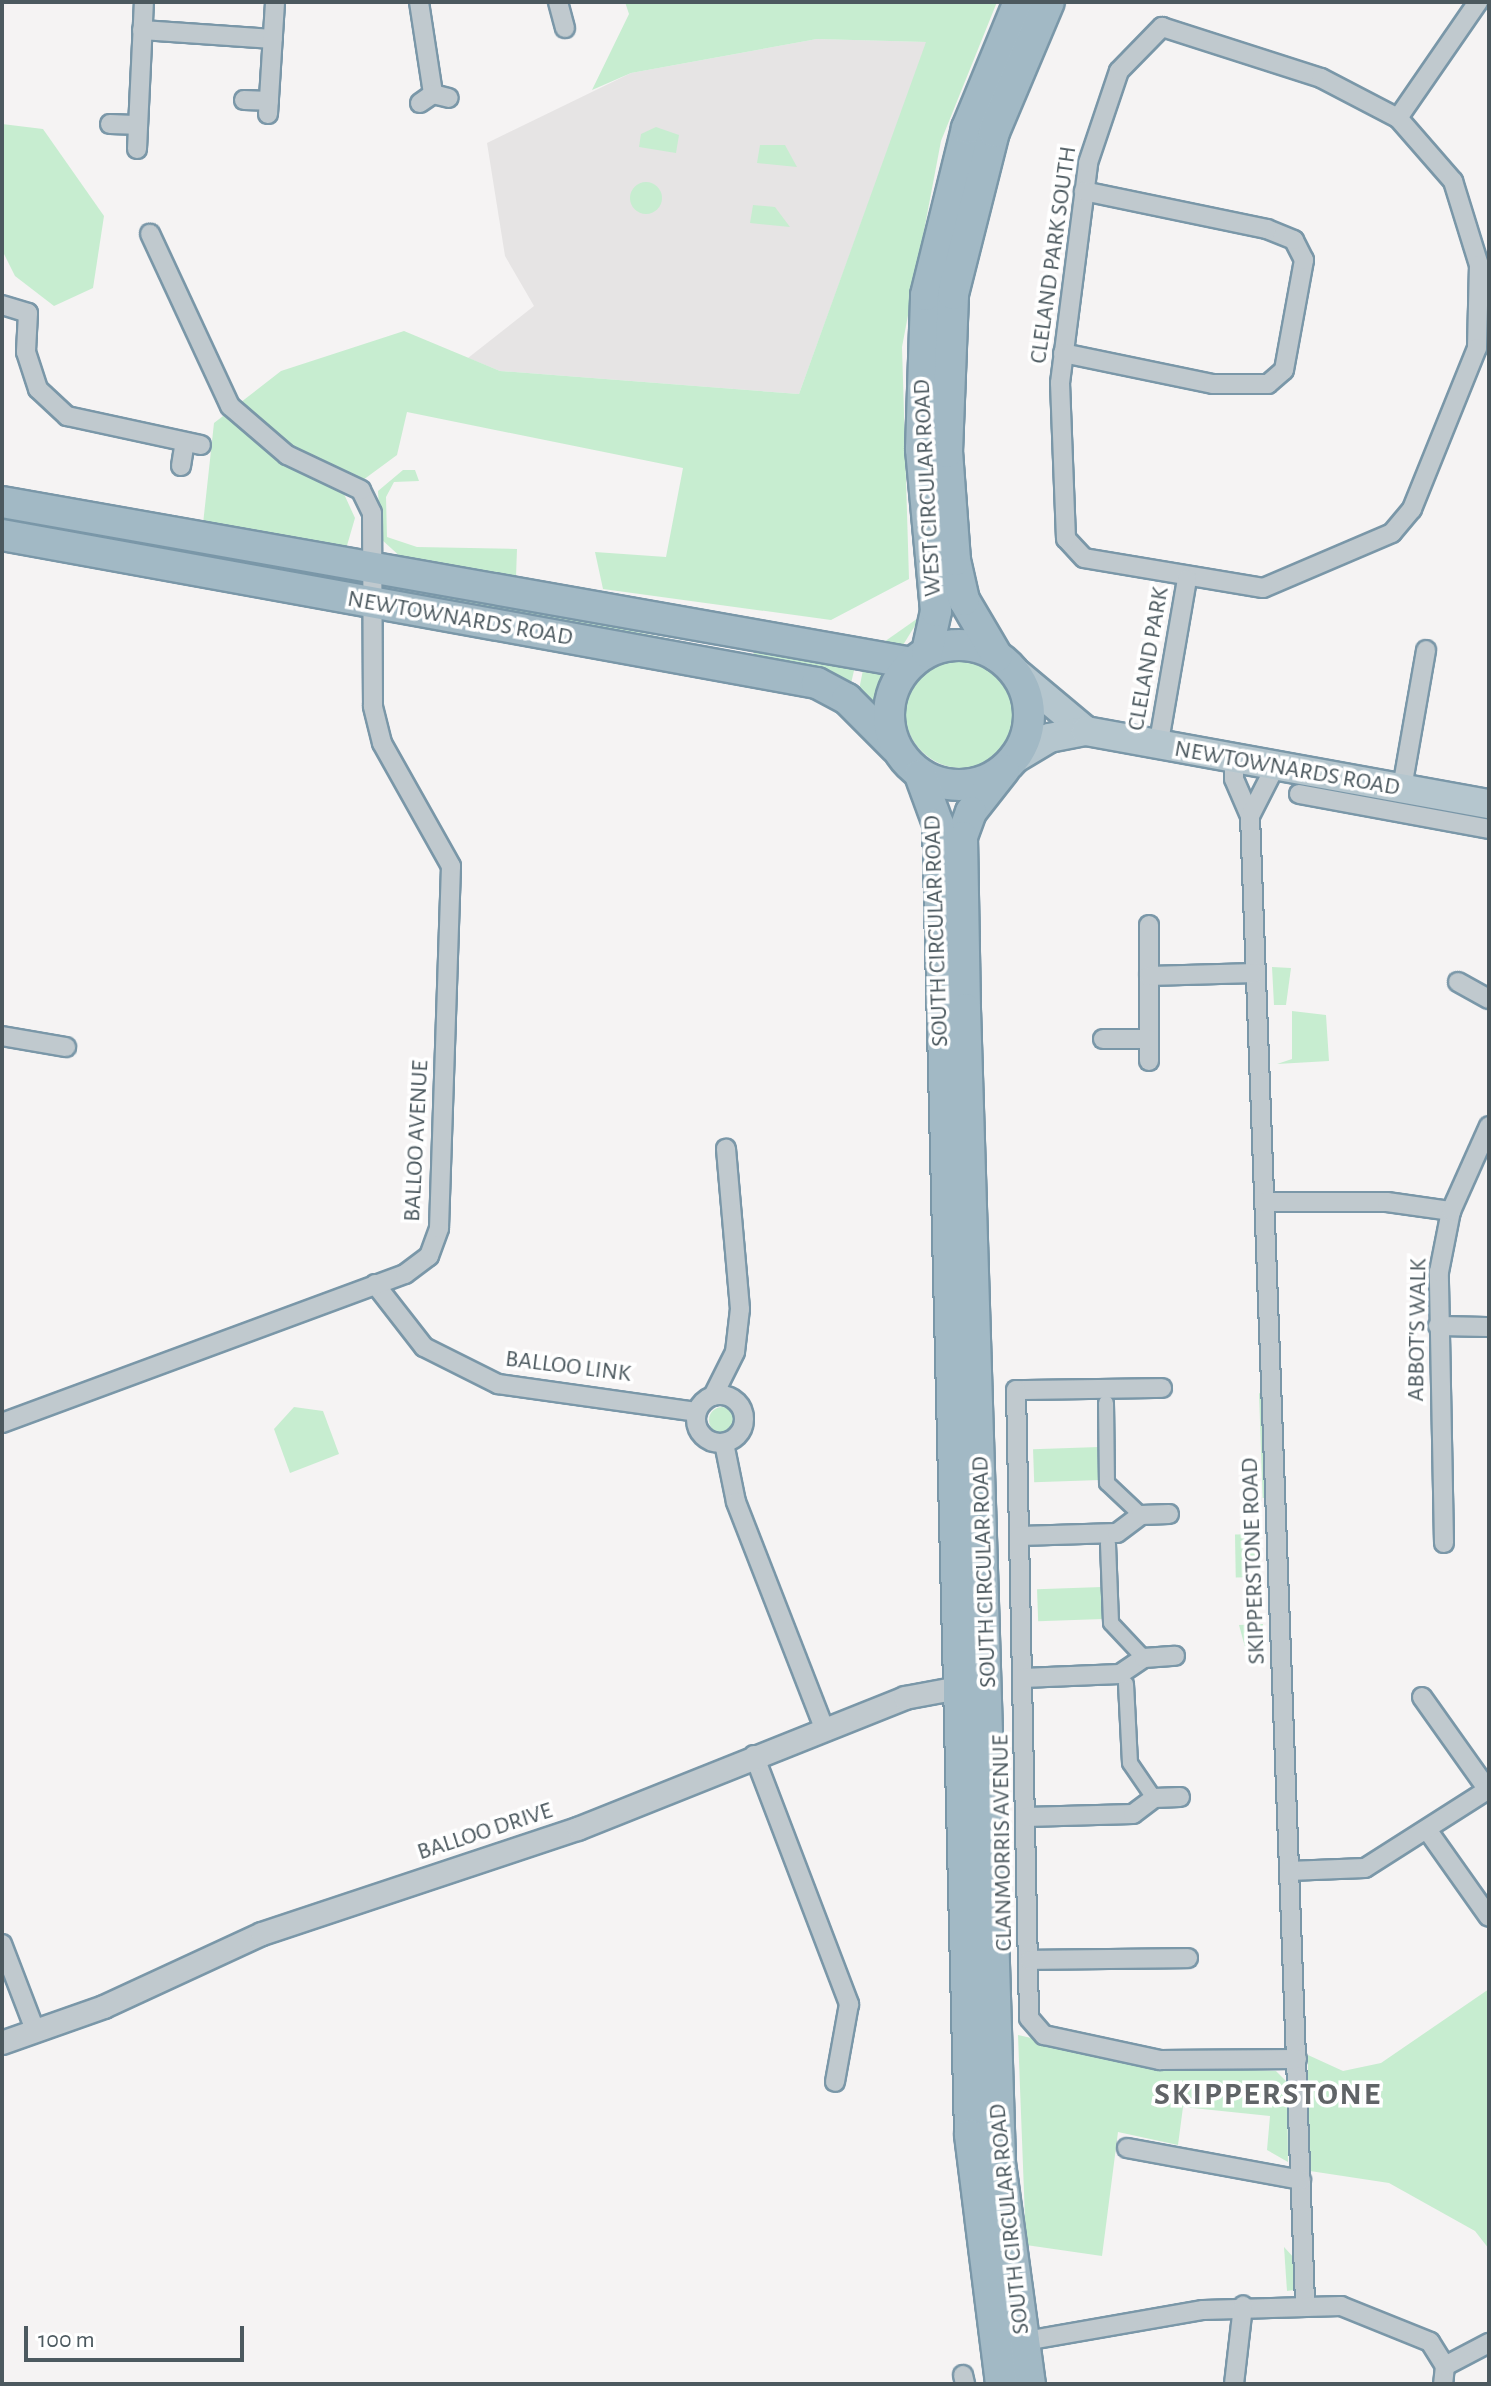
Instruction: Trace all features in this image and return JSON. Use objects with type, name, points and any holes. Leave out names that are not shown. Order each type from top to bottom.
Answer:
[{"type":"highway","name":"WEST CIRCULAR ROAD","points":[[920,657],[936,611],[921,449],[926,295],[967,128],[1019,2]]},
{"type":"highway","name":"WEST CIRCULAR ROAD","points":[[1005,663],[964,600],[955,560],[947,452],[953,294],[994,132],[1049,2]]},
{"type":"highway","name":"NEWTOWNARDS ROAD","points":[[2,502],[161,532],[373,586],[517,629],[817,683],[847,699],[896,748]]},
{"type":"highway","name":"NEWTOWNARDS ROAD","points":[[2,535],[920,657]]},
{"type":"highway","points":[[951,645],[1005,663],[1029,706],[1010,764],[963,786],[920,775],[896,748],[890,703],[920,657],[951,645]]},
{"type":"highway","name":"SOUTH CIRCULAR ROAD","points":[[974,1685],[982,1488],[962,837],[971,812],[1010,764]]},
{"type":"highway","name":"SOUTH CIRCULAR ROAD","points":[[920,775],[938,824],[974,1685],[1008,2344],[1001,2384]]},
{"type":"highway","name":"SOUTH CIRCULAR ROAD","points":[[1008,2344],[1030,2384]]},
{"type":"main road","name":"NEWTOWNARDS ROAD","points":[[1005,663],[1086,731]]},
{"type":"main road","name":"NEWTOWNARDS ROAD","points":[[1010,764],[1049,738],[1086,731],[1158,747],[1489,804]]},
{"type":"street","points":[[137,149],[135,125],[144,2]]},
{"type":"street","points":[[244,100],[269,108],[275,2]]},
{"type":"street","points":[[419,2],[434,99]]},
{"type":"street","points":[[558,2],[565,28]]},
{"type":"street","points":[[1187,579],[1263,588],[1392,533],[1412,509],[1477,348],[1482,289],[1453,181],[1398,118],[1478,2]]},
{"type":"street","name":"CLELAND PARK SOUTH","points":[[1187,579],[1084,558],[1070,548],[1063,353],[1084,191],[1119,71],[1162,27],[1321,78],[1398,118]]},
{"type":"street","points":[[142,30],[273,39]]},
{"type":"street","points":[[110,124],[135,125]]},
{"type":"street","points":[[1063,353],[1213,384],[1268,384],[1284,370],[1304,260],[1294,240],[1267,229],[1084,191]]},
{"type":"street","name":"BALLOO AVENUE","points":[[2,1423],[375,1284],[429,1256],[439,1228],[452,895],[440,844],[382,743],[373,706],[372,513],[361,490],[287,455],[230,406],[150,234]]},
{"type":"street","points":[[2,305],[28,313],[26,352],[38,389],[67,416],[193,443],[181,466]]},
{"type":"street","name":"CLELAND PARK","points":[[1158,747],[1187,579]]},
{"type":"street","points":[[1402,788],[1426,650]]},
{"type":"street","name":"SKIPPERSTONE ROAD","points":[[1234,759],[1234,779],[1250,816],[1305,2303]]},
{"type":"street","name":"SKIPPERSTONE ROAD","points":[[1250,816],[1275,767]]},
{"type":"street","name":"NEWTOWNARDS ROAD","points":[[1299,794],[1489,829]]},
{"type":"street","points":[[1149,925],[1149,1061]]},
{"type":"street","points":[[1149,976],[1255,973]]},
{"type":"street","points":[[1458,982],[1489,999]]},
{"type":"street","points":[[2,1036],[66,1047]]},
{"type":"street","points":[[1103,1039],[1149,1039]]},
{"type":"street","name":"ABBOT'S WALK","points":[[1444,1543],[1438,1326],[1451,1211],[1489,1126]]},
{"type":"street","points":[[724,1443],[700,1434],[696,1412],[713,1396],[735,1352],[740,1292],[726,1149]]},
{"type":"street","points":[[1264,1202],[1387,1202],[1451,1211]]},
{"type":"street","name":"BALLOO LINK","points":[[375,1284],[424,1347],[498,1384],[696,1412]]},
{"type":"street","points":[[1438,1326],[1489,1327]]},
{"type":"street","name":"CLANMORRIS AVENUE","points":[[1162,1388],[1016,1390],[1029,2018],[1044,2035],[1160,2060],[1297,2059]]},
{"type":"street","points":[[713,1396],[736,1401],[743,1414],[741,1430],[724,1443]]},
{"type":"street","points":[[1106,1403],[1107,1483],[1141,1515]]},
{"type":"street","points":[[724,1443],[736,1502],[825,1730]]},
{"type":"street","points":[[1020,1536],[1117,1533],[1141,1515],[1169,1514]]},
{"type":"street","points":[[1108,1544],[1111,1623],[1144,1658]]},
{"type":"street","points":[[1023,1678],[1120,1674],[1144,1658],[1175,1656]]},
{"type":"street","points":[[1126,1684],[1130,1763],[1154,1798]]},
{"type":"street","name":"BALLOO DRIVE","points":[[2,2043],[104,2007],[262,1934],[578,1829],[754,1755],[825,1730],[974,1685]]},
{"type":"street","points":[[1289,1871],[1365,1868],[1428,1831],[1488,1790],[1422,1697]]},
{"type":"street","points":[[754,1755],[849,2004],[835,2082]]},
{"type":"street","points":[[1026,1817],[1133,1814],[1154,1798],[1180,1797]]},
{"type":"street","points":[[1428,1831],[1489,1917]]},
{"type":"street","points":[[2,1944],[35,2030]]},
{"type":"street","points":[[1030,1960],[1188,1958]]},
{"type":"street","points":[[1127,2148],[1301,2180]]},
{"type":"street","points":[[1008,2344],[1243,2306],[1305,2303],[1396,2323],[1430,2342],[1444,2375],[1489,2343]]},
{"type":"street","points":[[1234,2384],[1243,2306]]},
{"type":"shaded area","points":[[817,39],[927,42],[799,394],[500,371],[468,358],[534,306],[505,256],[487,143],[631,73]]},
{"type":"green space","points":[[625,2],[997,2],[941,141],[902,347],[909,579],[831,620],[603,589],[595,552],[666,557],[683,468],[407,412],[397,455],[344,494],[355,518],[346,549],[203,524],[214,423],[281,371],[404,331],[500,371],[799,394],[926,42],[817,39],[631,73],[592,90],[629,14]]},
{"type":"green space","points":[[2,124],[43,129],[104,216],[93,288],[54,306],[15,276],[2,250]]},
{"type":"green space","points":[[656,127],[679,135],[676,153],[639,147],[641,134]]},
{"type":"green space","points":[[760,145],[785,145],[797,167],[757,163]]},
{"type":"green space","points":[[646,182],[657,187],[662,198],[657,209],[646,214],[635,209],[630,198],[635,187]]},
{"type":"green space","points":[[753,205],[775,207],[790,227],[750,223]]},
{"type":"green space","points":[[403,470],[415,470],[419,481],[394,482],[386,497],[387,537],[417,547],[517,549],[516,577],[403,559],[381,539],[378,491]]},
{"type":"green space","points":[[2,512],[115,533],[340,581],[2,525]]},
{"type":"green space","points":[[425,587],[722,650],[724,653],[576,630],[423,594]]},
{"type":"green space","points":[[921,616],[903,645],[874,649]]},
{"type":"green space","points":[[755,650],[855,666],[850,688],[752,657]]},
{"type":"green space","points":[[962,654],[984,659],[1002,671],[1014,689],[1019,711],[1014,733],[1002,751],[984,763],[962,768],[940,763],[922,751],[910,733],[905,711],[910,689],[922,671],[940,659]]},
{"type":"green space","points":[[863,670],[888,673],[877,712],[859,690]]},
{"type":"green space","points":[[1272,967],[1291,968],[1286,1005],[1274,1005]]},
{"type":"green space","points":[[1292,1011],[1326,1015],[1329,1061],[1277,1064],[1292,1059]]},
{"type":"green space","points":[[1259,1393],[1264,1393],[1268,1498],[1263,1498]]},
{"type":"green space","points":[[294,1407],[323,1411],[339,1454],[290,1473],[274,1429]]},
{"type":"green space","points":[[722,1407],[731,1411],[735,1420],[731,1429],[722,1433],[713,1429],[709,1420],[713,1411]]},
{"type":"green space","points":[[1099,1447],[1100,1480],[1034,1482],[1033,1449]]},
{"type":"green space","points":[[1235,1534],[1260,1534],[1261,1577],[1236,1577]]},
{"type":"green space","points":[[1102,1587],[1103,1619],[1038,1621],[1037,1589]]},
{"type":"green space","points":[[1263,1624],[1264,1657],[1248,1658],[1239,1625]]},
{"type":"green space","points":[[1489,1989],[1489,2249],[1475,2231],[1389,2183],[1310,2171],[1308,2055],[1343,2071],[1381,2063]]},
{"type":"green space","points":[[1018,2035],[1160,2067],[1276,2071],[1287,2082],[1288,2162],[1267,2150],[1270,2116],[1183,2107],[1178,2145],[1118,2132],[1102,2256],[1026,2245]]},
{"type":"green space","points":[[1284,2247],[1295,2259],[1294,2290],[1287,2291]]},
{"type":"district","name":"SKIPPERSTONE","points":[[1268,2094]]}]
